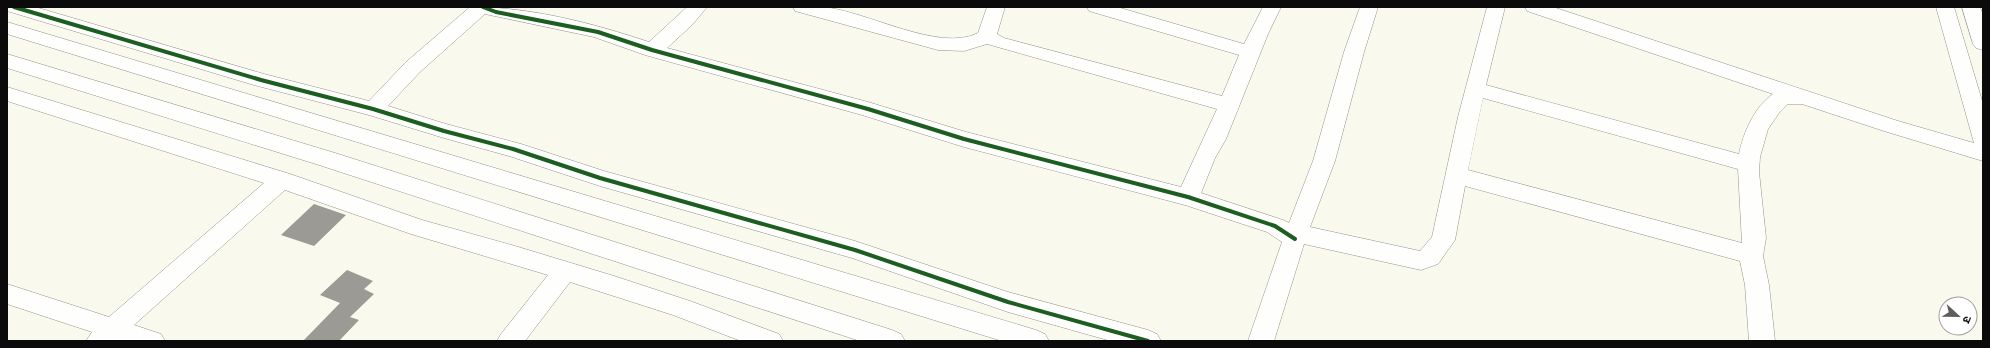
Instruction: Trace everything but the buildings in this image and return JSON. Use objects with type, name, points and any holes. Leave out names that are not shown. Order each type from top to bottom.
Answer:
[{"type":"street","points":[[14,7],[260,80],[373,109],[444,131],[513,149],[600,178],[855,250],[1008,302],[1148,341]]},
{"type":"street","points":[[456,7],[480,9],[598,32],[652,50],[868,109],[964,139],[1188,197],[1275,226],[1295,237],[1328,239],[1421,261],[1430,257],[1443,240],[1456,175],[1496,7]]},
{"type":"street","points":[[652,50],[685,21],[698,7]]},
{"type":"street","points":[[802,7],[938,44],[966,45],[972,44],[987,36],[996,7]]},
{"type":"street","points":[[1096,7],[1251,52]]},
{"type":"street","points":[[1188,197],[1204,158],[1215,139],[1258,34],[1272,7]]},
{"type":"street","points":[[1261,341],[1295,237],[1324,161],[1354,52],[1369,7]]},
{"type":"street","points":[[1534,7],[1891,126],[1983,153]]},
{"type":"street","points":[[1945,7],[1983,140]]},
{"type":"street","points":[[1971,7],[1983,44]]},
{"type":"street","points":[[373,109],[413,67],[480,9]]},
{"type":"street","points":[[7,28],[1036,341]]},
{"type":"street","points":[[987,36],[997,42],[1229,105]]},
{"type":"street","points":[[7,61],[327,159],[892,341]]},
{"type":"street","points":[[9,97],[47,73]]},
{"type":"street","points":[[1476,89],[1747,164]]},
{"type":"street","points":[[1762,341],[1756,277],[1751,255],[1754,237],[1751,186],[1747,164],[1750,143],[1756,128],[1775,102],[1787,95],[1808,98]]},
{"type":"street","points":[[9,97],[282,180],[419,228],[565,271],[681,308],[770,341]]},
{"type":"street","points":[[1456,175],[1751,255]]},
{"type":"street","points":[[107,334],[282,180]]},
{"type":"street","points":[[510,341],[565,271]]},
{"type":"street","points":[[7,294],[107,334],[152,341]]},
{"type":"cycle path","points":[[14,7],[261,80],[373,109],[444,131],[513,149],[600,178],[855,250],[1008,302],[1148,341]]},
{"type":"cycle path","points":[[483,7],[496,12],[598,32],[652,50],[868,109],[964,139],[1188,197],[1275,226],[1295,239]]}]
